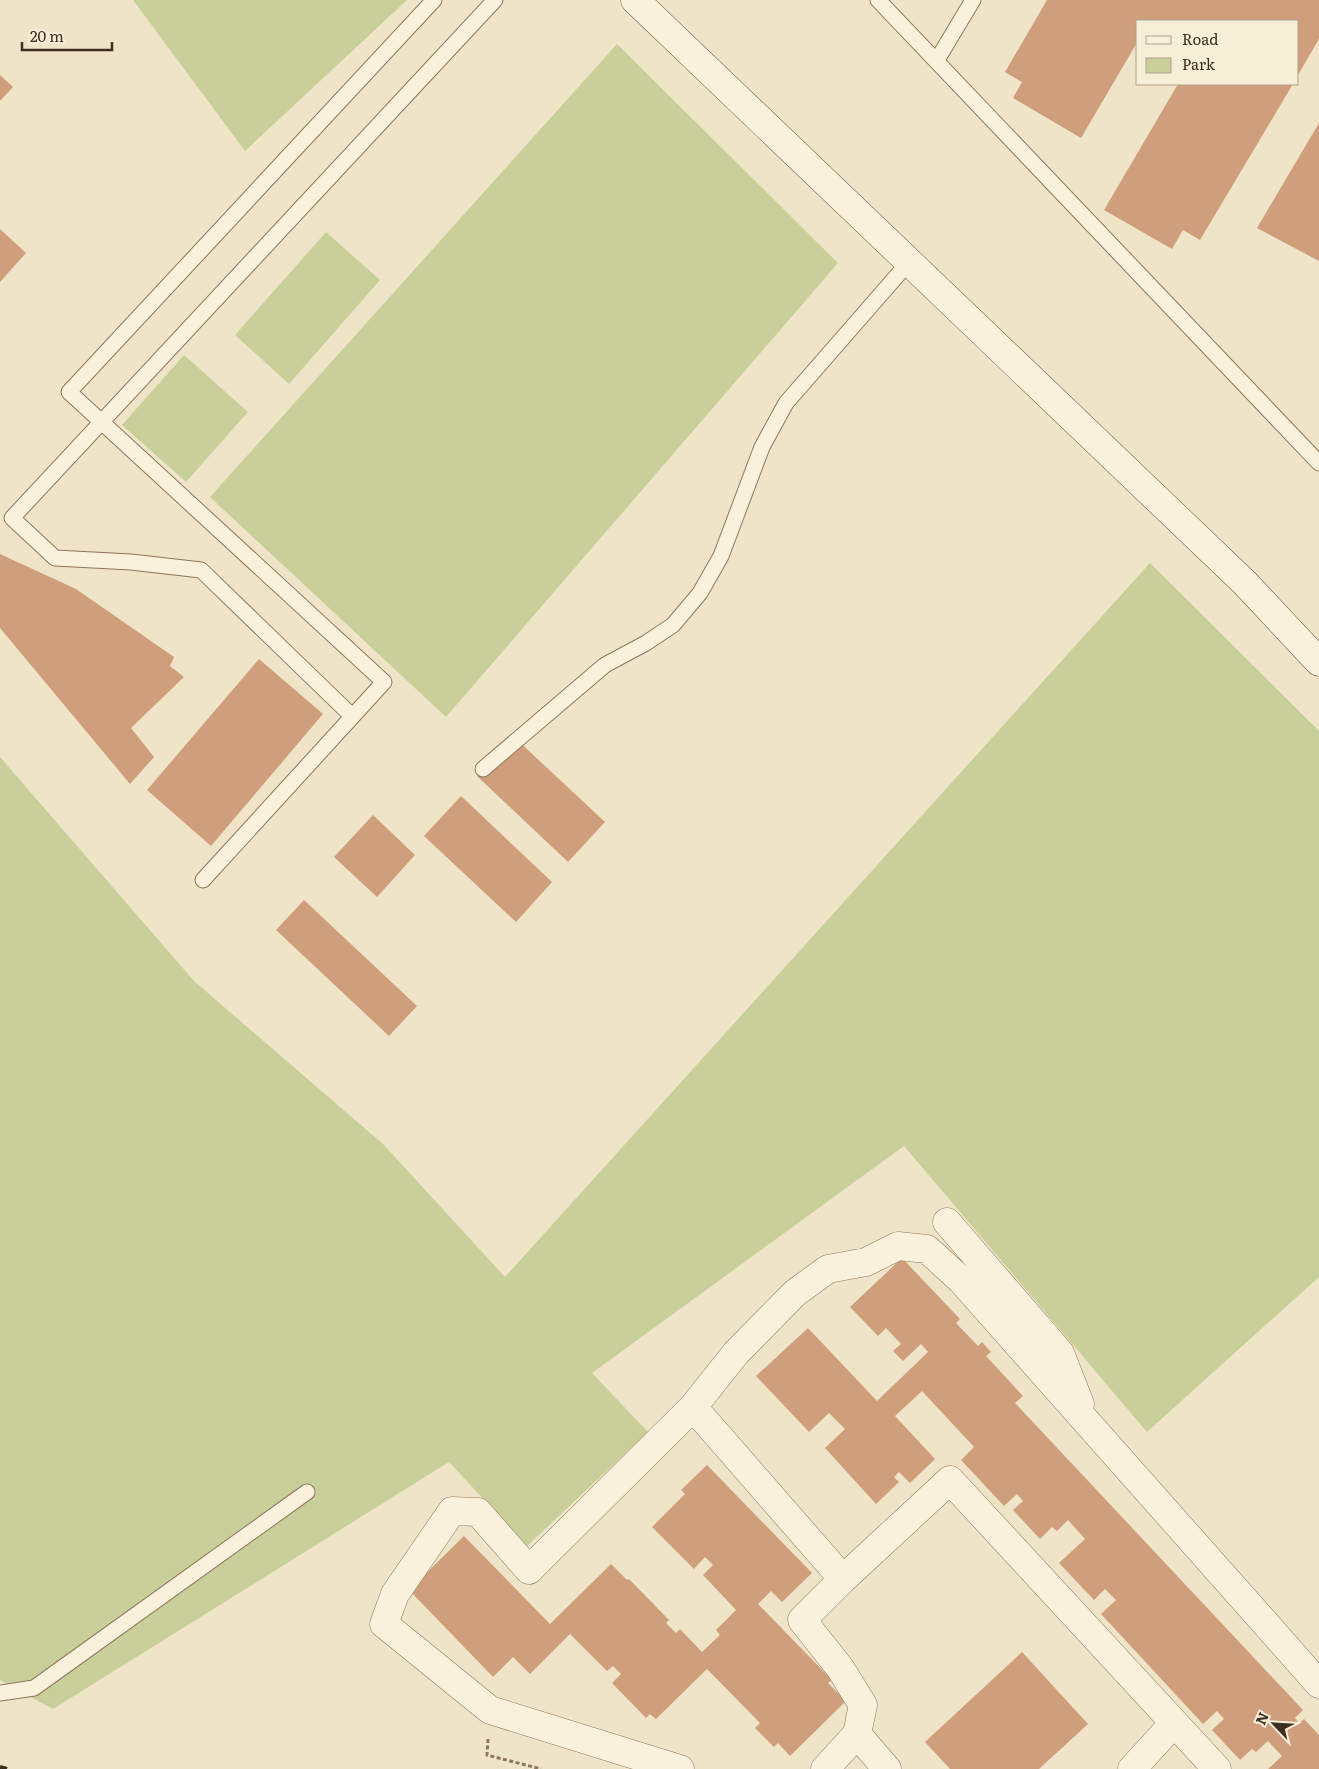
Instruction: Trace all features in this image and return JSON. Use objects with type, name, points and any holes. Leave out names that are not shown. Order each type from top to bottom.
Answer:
[{"type":"street","points":[[634,0],[1245,584],[1319,662]]},
{"type":"street","points":[[947,1222],[1060,1353],[1086,1420]]},
{"type":"street","points":[[680,1769],[490,1710],[384,1624],[395,1594],[452,1511],[478,1512],[529,1570],[693,1407],[736,1353],[795,1293],[828,1269],[866,1262],[898,1246],[927,1249],[961,1280],[1319,1684]]},
{"type":"street","points":[[693,1407],[843,1579]]},
{"type":"street","points":[[824,1769],[857,1734],[863,1705],[840,1668],[802,1620],[843,1579],[950,1480],[1217,1769]]},
{"type":"street","points":[[1132,1769],[1174,1723]]},
{"type":"street","points":[[857,1734],[887,1769]]},
{"type":"lane","points":[[203,880],[384,682],[69,392],[434,0]]},
{"type":"lane","points":[[352,716],[200,570],[131,562],[55,558],[12,518],[495,0]]},
{"type":"lane","points":[[937,60],[973,0]]},
{"type":"lane","points":[[887,3],[937,60],[1319,463]]},
{"type":"lane","points":[[483,768],[605,665],[646,643],[673,625],[700,593],[721,556],[762,447],[786,403],[909,262]]},
{"type":"lane","points":[[0,1694],[34,1688],[307,1492]]},
{"type":"path","points":[[487,1755],[541,1769]]},
{"type":"green space","points":[[133,0],[407,0],[245,151]]},
{"type":"green space","points":[[617,44],[838,263],[446,717],[210,497]]},
{"type":"green space","points":[[326,232],[380,280],[289,384],[235,335]]},
{"type":"green space","points":[[184,355],[248,412],[186,482],[122,425]]},
{"type":"green space","points":[[1150,563],[1319,731],[1319,1277],[1147,1432],[904,1146],[592,1373],[648,1432],[527,1546],[449,1462],[53,1709],[0,1680],[0,757],[194,981],[384,1145],[505,1277]]},
{"type":"building","points":[[1047,0],[1319,0],[1319,39],[1299,73],[1299,20],[1136,20],[1136,44],[1081,138],[1013,98],[1022,82],[1005,72]]},
{"type":"building","points":[[0,75],[13,87],[0,101]]},
{"type":"building","points":[[1177,85],[1292,85],[1200,240],[1183,230],[1172,249],[1104,210]]},
{"type":"building","points":[[1319,123],[1319,261],[1257,228]]},
{"type":"building","points":[[0,229],[26,253],[0,282]]},
{"type":"building","points":[[0,554],[76,589],[174,657],[170,666],[184,677],[131,728],[154,757],[130,784],[0,628]]},
{"type":"building","points":[[259,659],[323,714],[211,846],[147,790]]},
{"type":"building","points":[[514,737],[605,822],[568,862],[477,776]]},
{"type":"building","points":[[461,796],[552,882],[516,922],[424,836]]},
{"type":"building","points":[[373,815],[415,855],[377,897],[334,857]]},
{"type":"building","points":[[304,900],[417,1006],[389,1036],[276,930]]},
{"type":"building","points":[[902,1258],[960,1319],[956,1323],[978,1346],[982,1342],[991,1352],[986,1356],[1023,1396],[1015,1403],[1303,1710],[1295,1718],[1299,1723],[1304,1719],[1319,1735],[1319,1769],[1268,1769],[1282,1756],[1268,1741],[1256,1752],[1252,1749],[1240,1760],[1212,1730],[1224,1719],[1217,1711],[1203,1724],[1101,1614],[1116,1600],[1105,1589],[1094,1600],[1059,1563],[1085,1539],[1068,1520],[1057,1531],[1052,1527],[1040,1539],[1013,1510],[1023,1501],[1017,1494],[1004,1506],[961,1460],[974,1447],[922,1391],[895,1416],[935,1459],[910,1483],[899,1472],[894,1477],[899,1482],[876,1504],[825,1448],[845,1429],[829,1413],[809,1432],[756,1376],[808,1328],[877,1401],[928,1352],[921,1344],[903,1361],[893,1351],[901,1344],[886,1328],[878,1336],[850,1307]]},
{"type":"building","points":[[707,1465],[812,1573],[782,1602],[771,1591],[758,1604],[832,1680],[828,1683],[846,1701],[790,1756],[778,1743],[774,1747],[755,1728],[760,1723],[707,1669],[656,1719],[650,1714],[646,1718],[612,1683],[621,1674],[613,1666],[607,1671],[570,1634],[530,1674],[513,1657],[493,1677],[409,1590],[464,1536],[550,1624],[611,1564],[627,1580],[629,1579],[669,1620],[666,1623],[676,1633],[680,1629],[702,1652],[720,1635],[716,1630],[736,1610],[703,1575],[713,1565],[705,1557],[694,1569],[652,1527],[685,1494],[681,1490]]},
{"type":"building","points":[[1022,1652],[1088,1724],[1039,1769],[950,1769],[925,1742]]},
{"type":"railway","points":[[0,1767],[7,1769]]}]
